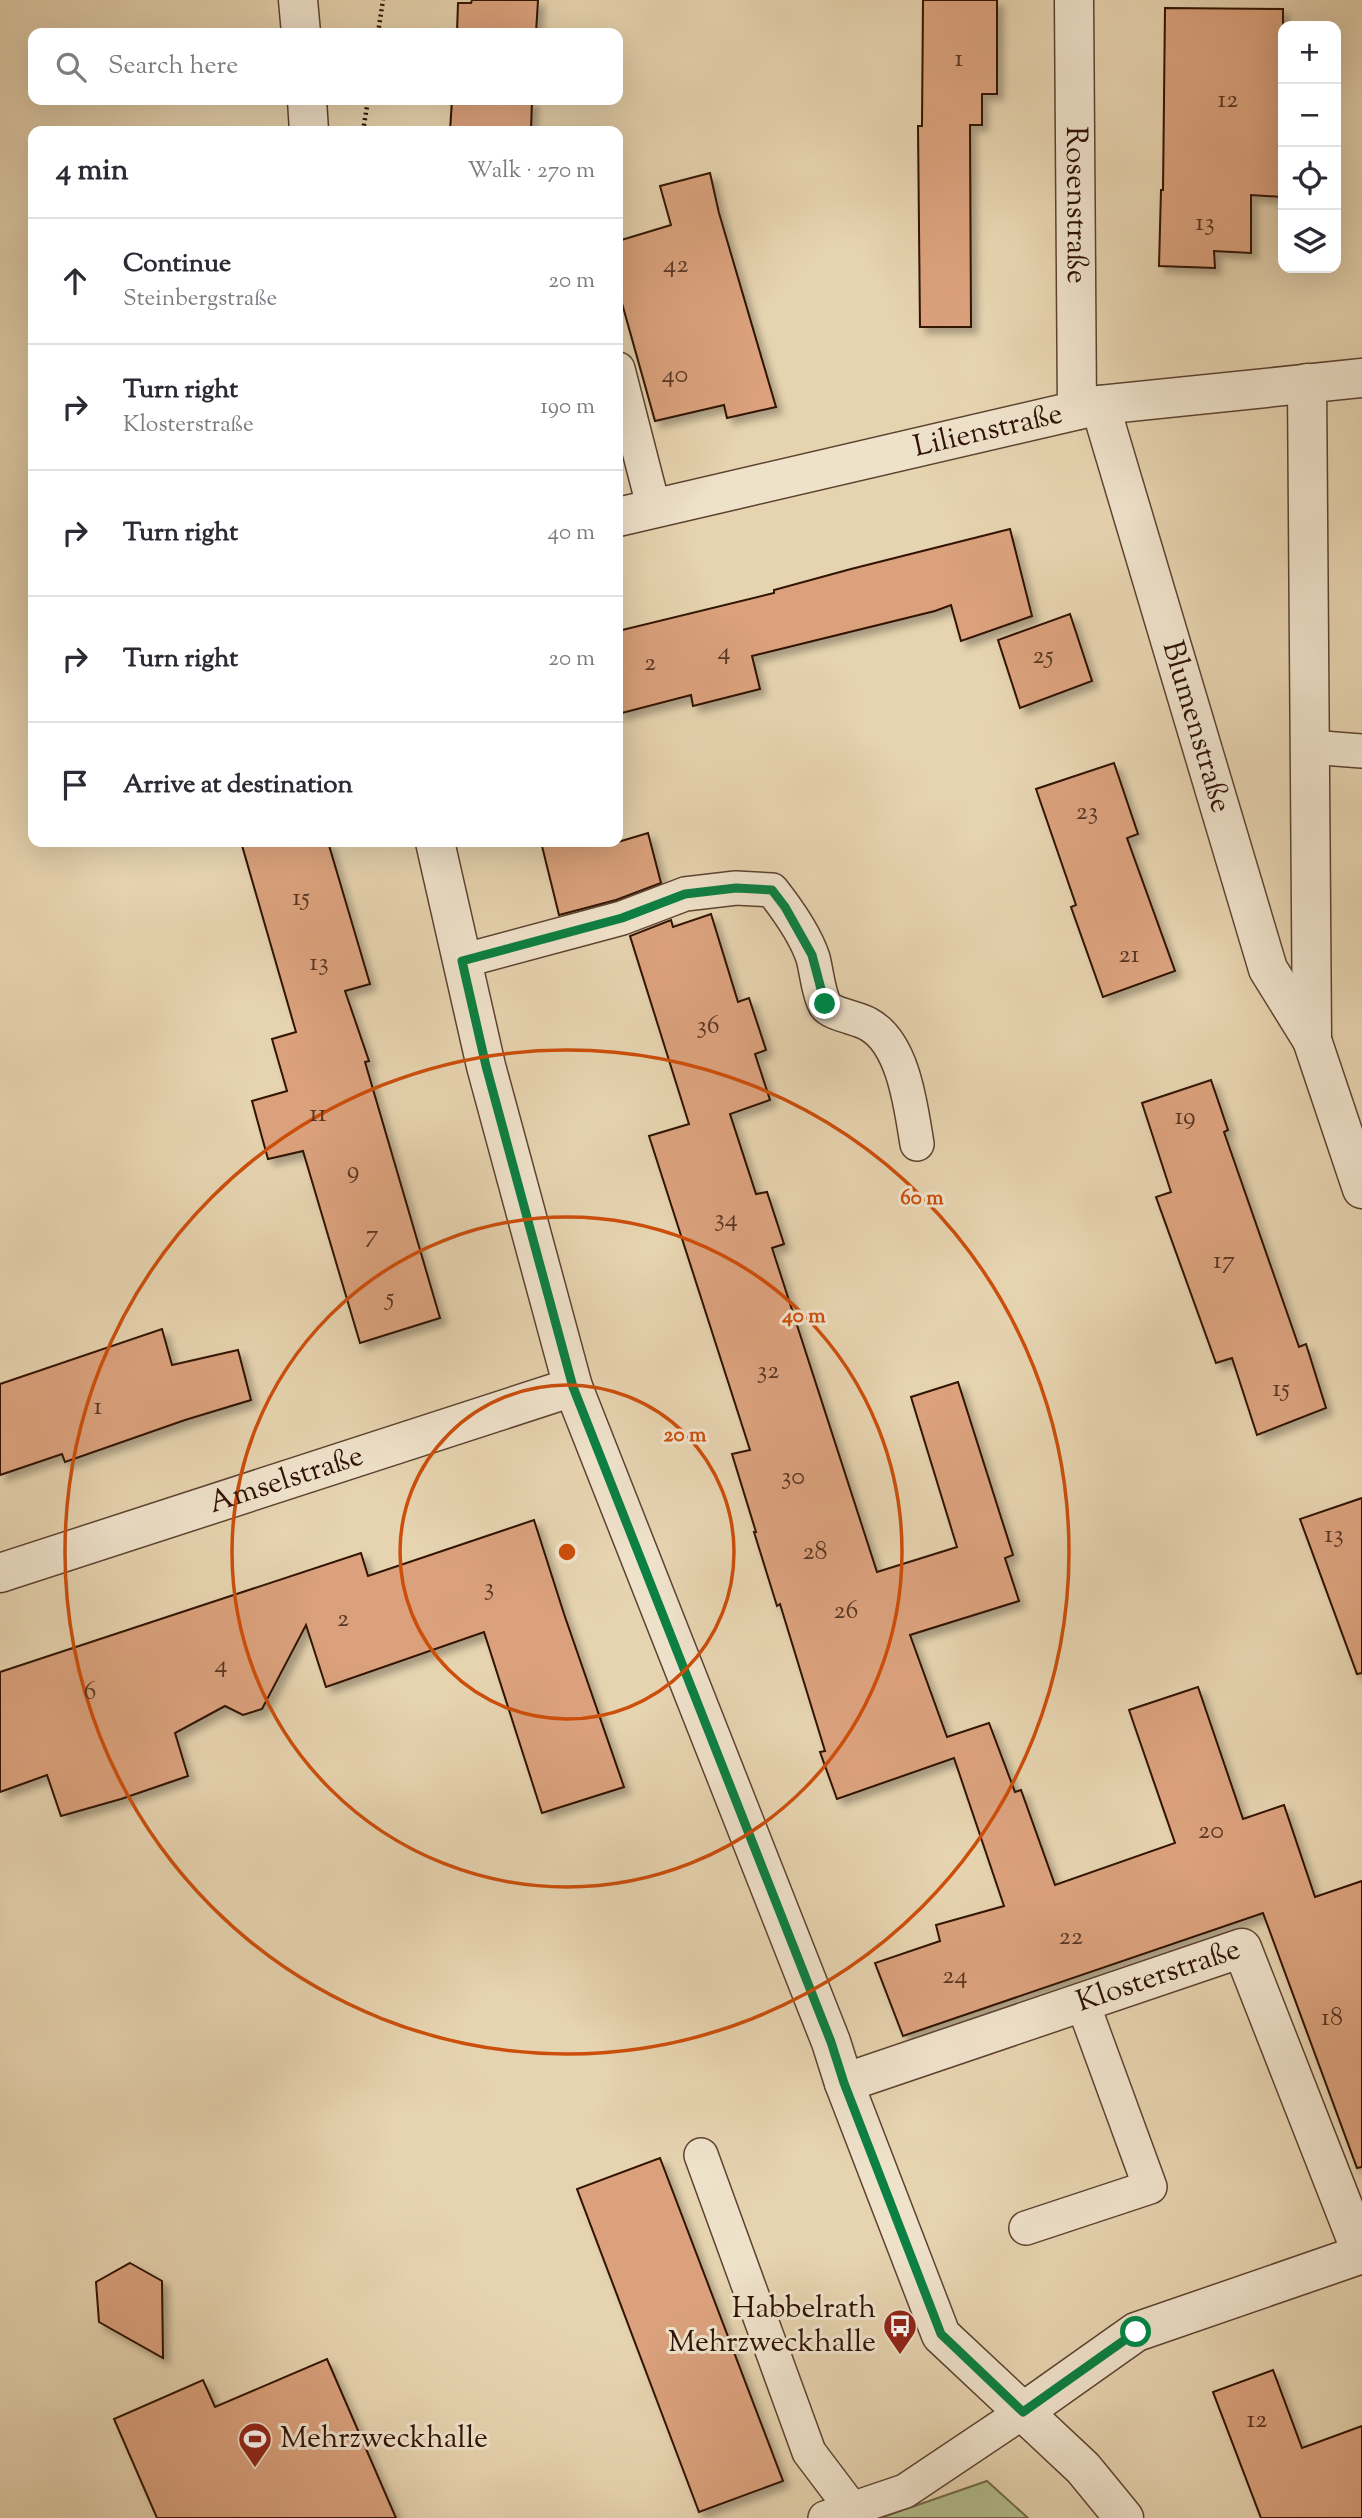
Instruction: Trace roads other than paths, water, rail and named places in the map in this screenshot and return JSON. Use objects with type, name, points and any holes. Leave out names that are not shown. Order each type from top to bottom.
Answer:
[{"type":"street","points":[[298,0],[301,28]]},
{"type":"street","name":"Rosenstraße","points":[[1074,0],[1089,407]]},
{"type":"street","points":[[307,105],[309,126]]},
{"type":"street","name":"Lilienstraße","points":[[636,513],[1089,407],[1362,378]]},
{"type":"street","name":"Blumenstraße","points":[[1307,383],[1312,1040]]},
{"type":"street","name":"Blumenstraße","points":[[1089,407],[1268,969],[1312,1040],[1362,1189]]},
{"type":"street","points":[[436,847],[486,1066],[573,1387],[831,2042],[844,2083],[941,2334],[1083,2468],[1124,2518]]},
{"type":"street","name":"Amselstraße","points":[[0,1573],[573,1387]]},
{"type":"street","name":"Klosterstraße","points":[[844,2083],[1242,1948],[1362,2253]]},
{"type":"street","points":[[1023,2412],[1136,2332],[1362,2253]]},
{"type":"lane","points":[[623,409],[636,513]]},
{"type":"lane","points":[[1310,747],[1362,751]]},
{"type":"lane","points":[[462,961],[622,918],[685,894],[736,888],[772,890],[785,907],[812,955],[825,1004],[831,1011],[870,1025],[883,1034],[894,1054],[910,1101],[917,1144]]},
{"type":"lane","points":[[1026,2228],[1150,2187],[1083,2004]]},
{"type":"lane","points":[[701,2155],[810,2452],[839,2513],[905,2491],[1023,2412]]},
{"type":"place","name":"Habbelrath Mehrzweckhalle","points":[[900,2356]]},
{"type":"place","name":"Mehrzweckhalle","points":[[255,2469]]}]
